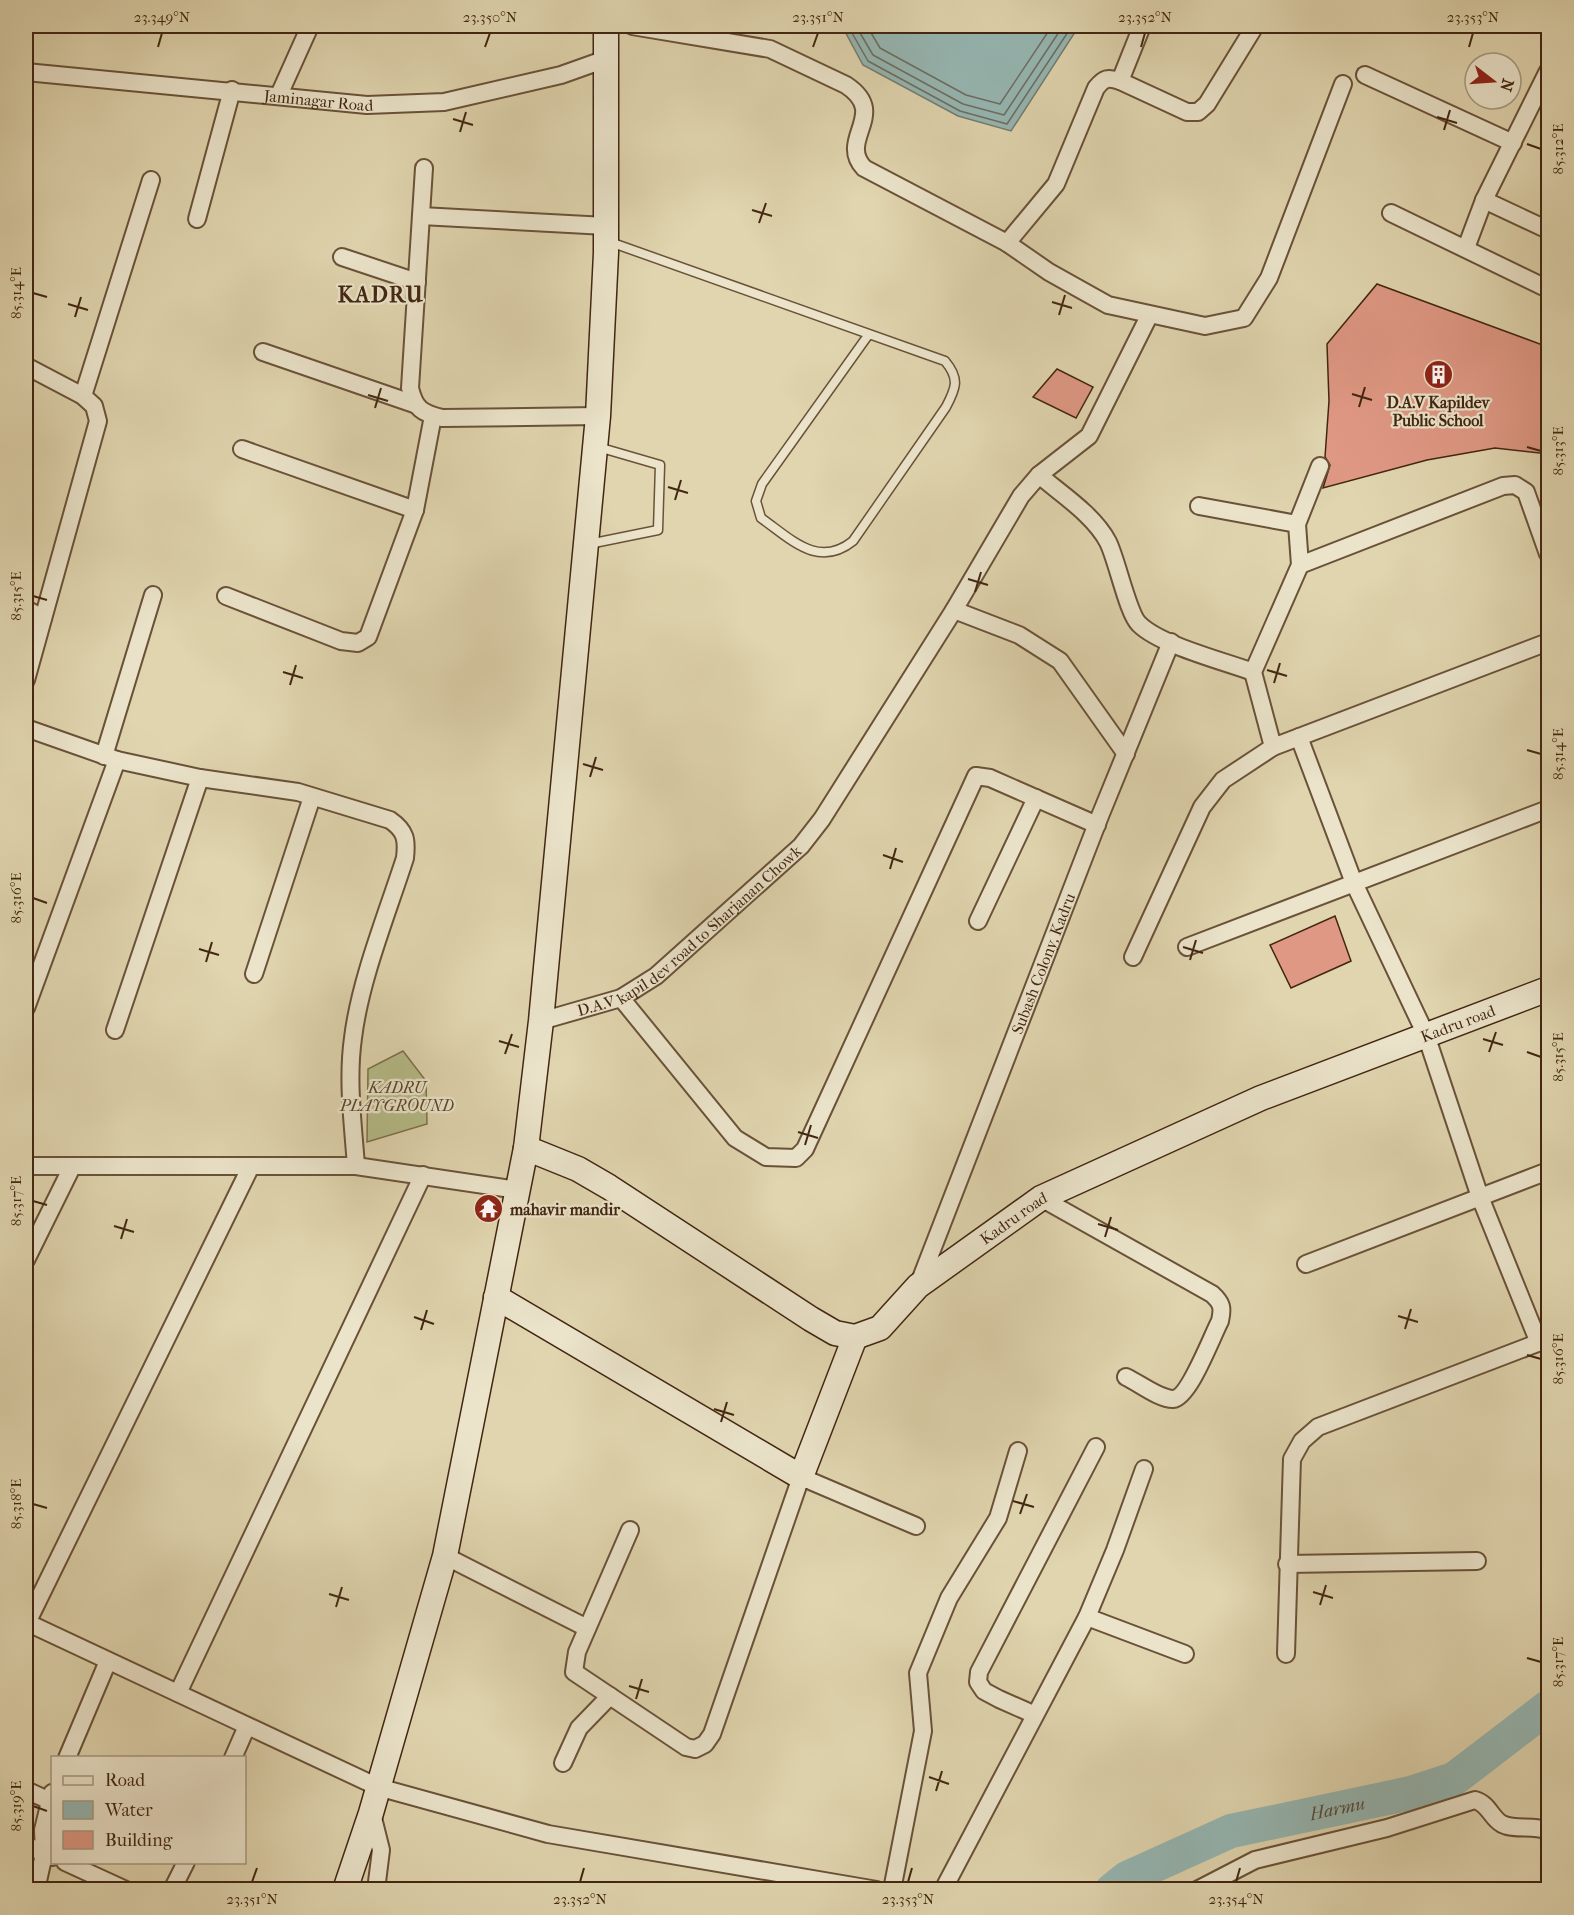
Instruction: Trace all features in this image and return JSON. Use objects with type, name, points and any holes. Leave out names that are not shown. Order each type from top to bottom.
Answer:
[{"type":"main road","points":[[345,1890],[371,1813],[445,1556],[526,1148],[541,1021],[598,416],[606,234],[606,26]]},
{"type":"main road","name":"Kadru road","points":[[855,1337],[880,1328],[918,1286],[1041,1198],[1261,1098],[1548,989]]},
{"type":"main road","points":[[496,1297],[801,1476],[855,1337],[835,1333],[810,1319],[578,1169],[526,1148]]},
{"type":"street","points":[[279,95],[310,26]]},
{"type":"street","points":[[632,26],[770,49],[846,85],[864,102],[865,114],[854,149],[855,159],[864,168],[1007,243],[1049,272],[1108,305],[1149,316],[1205,326],[1244,318],[1269,278],[1343,84]]},
{"type":"street","points":[[1120,81],[1142,26]]},
{"type":"street","points":[[1007,243],[1056,184],[1096,88],[1103,80],[1110,78],[1120,81],[1187,112],[1198,112],[1207,104],[1255,26]]},
{"type":"street","name":"Jaminagar Road","points":[[26,72],[232,90],[367,105],[444,102],[561,75],[606,58]]},
{"type":"street","points":[[1466,249],[1484,200],[1513,143],[1544,94],[1548,71]]},
{"type":"street","points":[[1365,75],[1513,143]]},
{"type":"street","points":[[197,219],[232,90]]},
{"type":"street","points":[[424,168],[410,388],[414,404],[422,413],[442,418],[598,416]]},
{"type":"street","points":[[83,396],[151,180]]},
{"type":"street","points":[[1484,200],[1548,230]]},
{"type":"street","points":[[1391,213],[1548,289]]},
{"type":"street","points":[[421,216],[606,234]]},
{"type":"street","points":[[342,257],[417,282]]},
{"type":"street","name":"D.A.V kapil dev road to Sharjanan Chowk","points":[[541,1021],[621,998],[656,976],[801,846],[822,819],[954,610],[1021,496],[1039,475],[1089,436],[1149,316]]},
{"type":"street","points":[[263,352],[414,404]]},
{"type":"street","points":[[26,366],[83,396],[94,406],[98,421],[26,680]]},
{"type":"street","points":[[226,596],[341,641],[358,643],[368,637],[416,510],[433,416]]},
{"type":"street","points":[[242,449],[416,510]]},
{"type":"street","points":[[1273,747],[1252,672],[1300,565],[1297,524],[1320,466]]},
{"type":"street","points":[[1039,475],[1094,524],[1107,540],[1136,622],[1150,633],[1252,672]]},
{"type":"street","points":[[1300,565],[1503,486],[1515,485],[1526,492],[1548,554]]},
{"type":"street","points":[[1199,506],[1297,524]]},
{"type":"street","points":[[26,1008],[111,758],[153,595]]},
{"type":"street","points":[[26,609],[43,618]]},
{"type":"street","points":[[954,610],[1019,635],[1060,661],[1126,754]]},
{"type":"street","name":"Subash Colony, Kadru","points":[[918,1286],[1097,825],[1171,642]]},
{"type":"street","points":[[1133,957],[1202,807],[1223,780],[1273,747],[1548,642]]},
{"type":"street","points":[[26,728],[111,758],[200,778],[312,797],[390,820],[402,828],[407,842],[405,858],[360,1002],[352,1038],[351,1077],[356,1166]]},
{"type":"street","points":[[1286,1654],[1292,1459],[1302,1441],[1318,1427],[1544,1341],[1480,1197],[1426,1035],[1354,883],[1299,737]]},
{"type":"street","points":[[621,998],[735,1138],[766,1157],[796,1158],[805,1149],[976,776],[983,776],[1097,825]]},
{"type":"street","points":[[115,1030],[200,778]]},
{"type":"street","points":[[254,974],[312,797]]},
{"type":"street","points":[[978,921],[1036,798]]},
{"type":"street","points":[[1187,947],[1548,808]]},
{"type":"street","points":[[26,1166],[356,1166],[518,1190]]},
{"type":"street","points":[[251,1166],[26,1623],[378,1787],[548,1834],[877,1890]]},
{"type":"street","points":[[26,1260],[72,1167]]},
{"type":"street","points":[[1306,1264],[1548,1171]]},
{"type":"street","points":[[177,1693],[423,1175]]},
{"type":"street","points":[[1041,1198],[1219,1300],[1222,1309],[1220,1321],[1185,1392],[1180,1396],[1166,1397],[1126,1377]]},
{"type":"street","points":[[1033,1714],[984,1690],[978,1682],[979,1672],[1096,1447]]},
{"type":"street","points":[[892,1890],[922,1731],[918,1673],[949,1598],[998,1518],[1018,1452]]},
{"type":"street","points":[[943,1890],[1033,1714],[1087,1617],[1115,1550],[1144,1469]]},
{"type":"street","points":[[630,1530],[577,1652],[574,1672],[686,1747],[695,1749],[705,1744],[712,1734],[801,1476],[916,1526]]},
{"type":"street","points":[[445,1556],[587,1628]]},
{"type":"street","points":[[1287,1564],[1477,1561]]},
{"type":"street","points":[[1087,1617],[1185,1654]]},
{"type":"street","points":[[68,1756],[108,1661]]},
{"type":"street","points":[[563,1763],[579,1728],[610,1696]]},
{"type":"street","points":[[234,1756],[247,1726]]},
{"type":"street","points":[[26,1790],[51,1797],[43,1830],[48,1855],[36,1890]]},
{"type":"street","points":[[1197,1890],[1255,1860],[1387,1828],[1475,1800],[1482,1802],[1497,1821],[1505,1826],[1546,1827]]},
{"type":"street","points":[[371,1813],[381,1850],[376,1890]]},
{"type":"street","points":[[26,1845],[48,1855]]},
{"type":"street","points":[[67,1864],[126,1890]]},
{"type":"street","points":[[179,1887],[186,1864]]},
{"type":"lane","points":[[606,234],[945,361],[954,372],[957,387],[853,541],[842,550],[826,555],[808,550],[761,518],[756,501],[762,484],[868,334]]},
{"type":"lane","points":[[585,544],[658,530],[660,465],[595,446]]},
{"type":"green space","name":"KADRU PLAYGROUND","points":[[403,1051],[426,1081],[427,1124],[367,1142],[368,1069]]},
{"type":"water","points":[[842,26],[1079,26],[1011,131],[958,116],[863,65]]},
{"type":"building","name":"D.A.V Kapildev Public School","points":[[1377,284],[1548,347],[1548,454],[1495,448],[1427,460],[1323,488],[1330,465],[1325,457],[1329,401],[1327,344]]},
{"type":"building","points":[[1057,369],[1093,387],[1076,418],[1033,397]]},
{"type":"building","points":[[1335,916],[1351,961],[1291,988],[1270,945]]},
{"type":"waterway","name":"Harmu","points":[[1112,1890],[1127,1878],[1231,1831],[1411,1793],[1454,1779],[1548,1707]]},
{"type":"place","name":"D.A.V Kapildev Public School","points":[[1438,374]]},
{"type":"place","name":"mahavir mandir","points":[[489,1209]]},
{"type":"district","name":"KADRU","points":[[381,295]]}]
